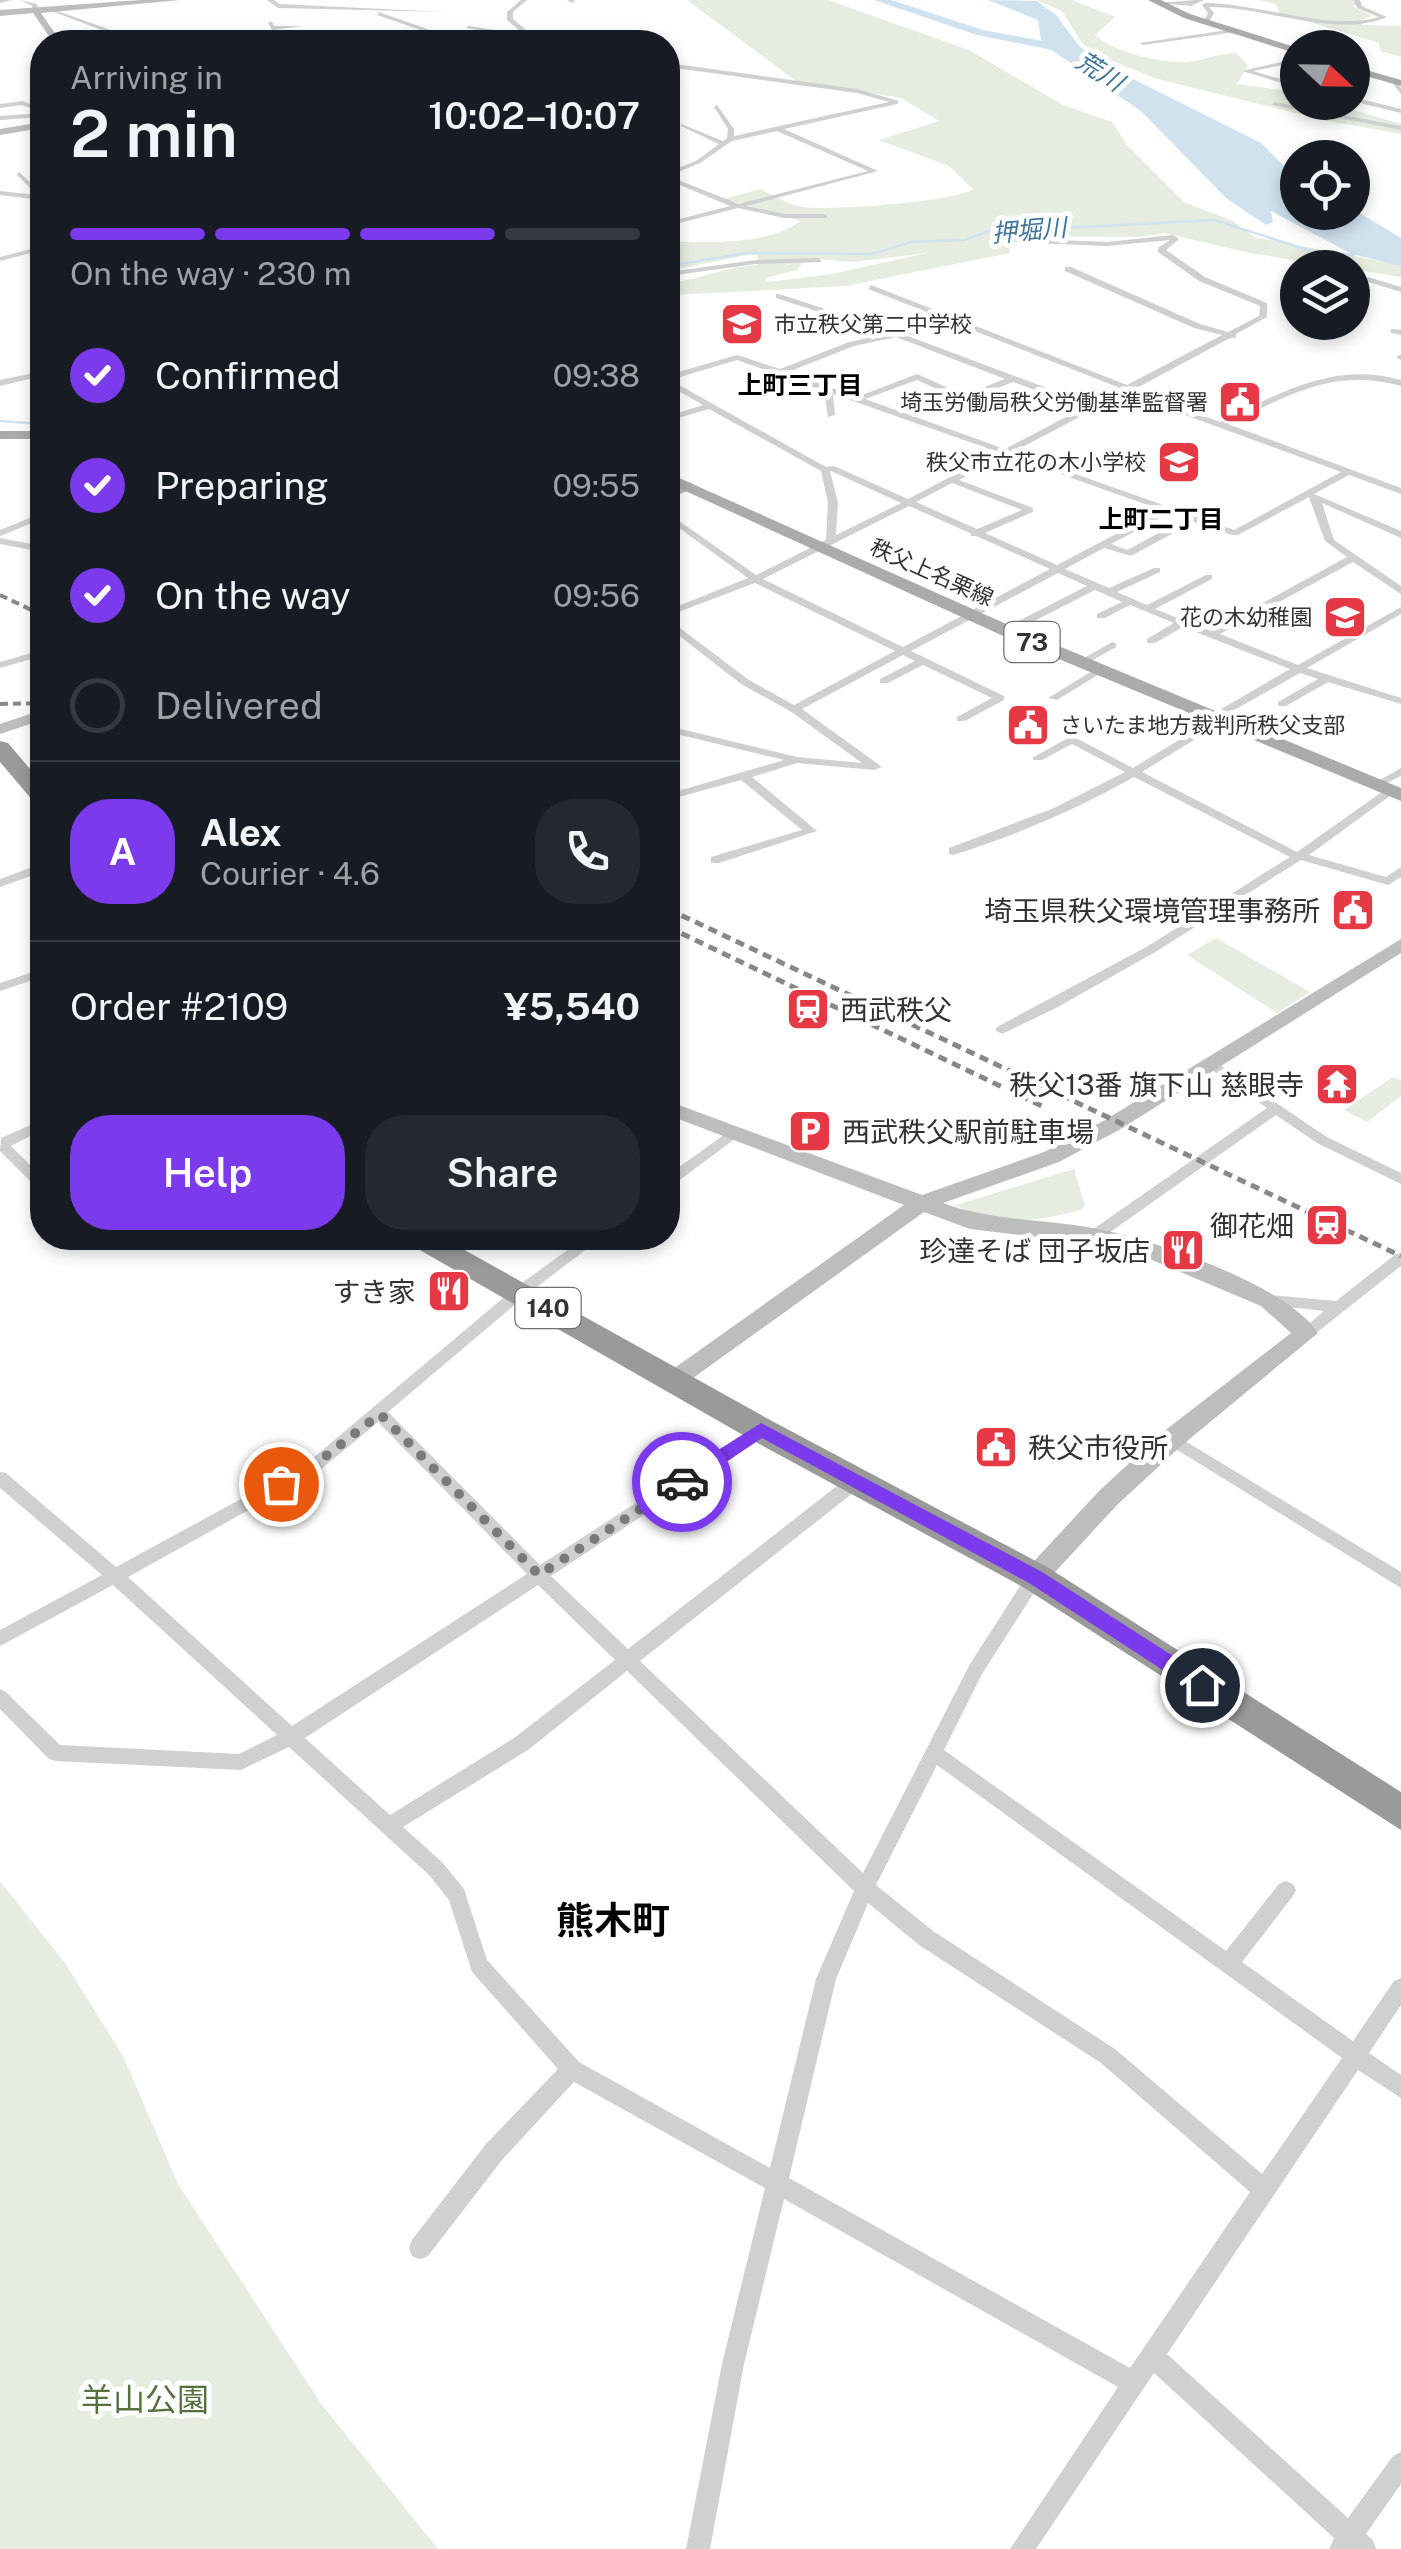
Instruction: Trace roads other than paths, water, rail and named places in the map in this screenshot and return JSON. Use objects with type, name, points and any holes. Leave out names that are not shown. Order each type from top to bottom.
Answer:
[{"type":"highway","points":[[0,748],[30,783]]},
{"type":"highway","name":"140","points":[[443,1250],[761,1430],[1036,1578],[1401,1814]]},
{"type":"main road","points":[[1156,2],[1206,23],[1280,46]]},
{"type":"main road","points":[[1370,74],[1396,82]]},
{"type":"main road","points":[[0,434],[30,435]]},
{"type":"main road","name":"秩父上名栗線","points":[[680,483],[825,544],[1007,632],[1389,790]]},
{"type":"street","points":[[0,1],[9,0]]},
{"type":"street","points":[[24,0],[36,6],[49,30]]},
{"type":"street","points":[[0,13],[176,0]]},
{"type":"street","points":[[270,0],[299,26],[272,28],[270,23]]},
{"type":"street","points":[[352,0],[373,10],[384,21]]},
{"type":"street","points":[[521,30],[510,20],[510,12],[524,0]]},
{"type":"street","points":[[1156,2],[1191,4],[1201,0]]},
{"type":"street","points":[[1206,23],[1210,12],[1205,5],[1214,3],[1260,6],[1349,22],[1384,17],[1359,6],[1357,0]]},
{"type":"street","points":[[278,6],[443,12]]},
{"type":"street","points":[[51,9],[106,30]]},
{"type":"street","points":[[366,19],[423,30]]},
{"type":"street","points":[[469,28],[482,30]]},
{"type":"street","points":[[1143,43],[1234,32]]},
{"type":"street","points":[[1280,64],[1245,71],[1280,81]]},
{"type":"street","points":[[680,66],[857,91],[897,102],[727,141],[680,169]]},
{"type":"street","points":[[1396,82],[1401,92]]},
{"type":"street","points":[[0,106],[22,102],[30,106]]},
{"type":"street","points":[[1370,103],[1401,111]]},
{"type":"street","points":[[1274,104],[1401,128]]},
{"type":"street","points":[[717,107],[731,130],[727,141]]},
{"type":"street","points":[[0,118],[30,114]]},
{"type":"street","points":[[683,125],[727,141]]},
{"type":"street","points":[[0,132],[30,127]]},
{"type":"street","points":[[680,221],[876,171],[779,129]]},
{"type":"street","points":[[19,174],[30,185]]},
{"type":"street","points":[[680,181],[736,206],[794,220],[824,216]]},
{"type":"street","points":[[0,196],[28,199]]},
{"type":"street","points":[[0,208],[28,199]]},
{"type":"street","points":[[680,608],[755,579],[908,504],[1233,336],[1267,311],[1264,305],[1214,285],[1172,260],[1160,247],[1174,237],[1107,244],[1007,240]]},
{"type":"street","points":[[0,259],[30,251]]},
{"type":"street","points":[[680,272],[775,260],[819,260]]},
{"type":"street","points":[[1068,269],[1197,326],[1233,336]]},
{"type":"street","points":[[1370,280],[1401,290]]},
{"type":"street","points":[[870,288],[1220,426],[1401,492]]},
{"type":"street","points":[[779,296],[896,333],[1010,380],[1092,408]]},
{"type":"street","points":[[778,373],[852,344],[953,322]]},
{"type":"street","points":[[680,376],[737,357],[1235,534],[1312,496],[1349,471]]},
{"type":"street","points":[[1220,426],[1322,382],[1371,374],[1401,382]]},
{"type":"street","points":[[0,383],[30,377]]},
{"type":"street","points":[[856,400],[916,378],[964,398],[1010,380]]},
{"type":"street","points":[[680,387],[826,470],[831,468],[1053,570],[1300,669],[1401,701]]},
{"type":"street","points":[[828,390],[831,416]]},
{"type":"street","points":[[680,416],[712,405]]},
{"type":"street","points":[[825,544],[833,503],[826,470]]},
{"type":"street","points":[[952,480],[1030,510],[974,534]]},
{"type":"street","points":[[680,490],[688,486]]},
{"type":"street","points":[[1312,496],[1401,535]]},
{"type":"street","points":[[1312,496],[1323,530],[1352,559],[1401,591]]},
{"type":"street","points":[[794,709],[1169,510]]},
{"type":"street","points":[[1102,544],[1128,554],[1193,518]]},
{"type":"street","points":[[0,533],[30,521]]},
{"type":"street","points":[[680,525],[755,579],[1000,698],[962,719]]},
{"type":"street","points":[[0,541],[30,547]]},
{"type":"street","points":[[1212,634],[1352,559]]},
{"type":"street","points":[[1107,593],[1157,570]]},
{"type":"street","points":[[1147,609],[1209,577]]},
{"type":"street","points":[[1007,632],[1093,587]]},
{"type":"street","points":[[1102,616],[1129,602]]},
{"type":"street","points":[[953,851],[1038,823],[1138,773],[1216,719],[1401,610]]},
{"type":"street","points":[[1151,641],[1182,622]]},
{"type":"street","points":[[680,631],[745,682],[794,709],[876,767],[798,760],[680,732]]},
{"type":"street","points":[[1082,662],[1112,645]]},
{"type":"street","points":[[0,665],[30,656]]},
{"type":"street","points":[[884,681],[924,660]]},
{"type":"street","points":[[1053,698],[1101,670]]},
{"type":"street","points":[[1282,704],[1327,678]]},
{"type":"street","points":[[0,729],[30,719]]},
{"type":"street","points":[[1038,758],[1072,740],[1300,858],[1398,878]]},
{"type":"street","points":[[680,794],[798,760]]},
{"type":"street","points":[[1002,1030],[1098,983],[1300,858],[1389,790],[1401,771]]},
{"type":"street","points":[[715,860],[811,831],[744,776]]},
{"type":"street","points":[[0,883],[30,872]]},
{"type":"street","points":[[674,1380],[920,1205],[953,1188],[1064,1151],[1217,1067],[1401,945]]},
{"type":"street","points":[[0,986],[30,977]]},
{"type":"street","points":[[1217,1067],[1322,1140],[1401,1178]]},
{"type":"street","points":[[1094,1236],[1276,1109]]},
{"type":"street","points":[[680,1112],[920,1205],[984,1224],[1094,1236],[1146,1249],[1269,1300],[1340,1308]]},
{"type":"street","points":[[30,1130],[6,1141],[4,1147],[30,1174]]},
{"type":"street","points":[[680,1173],[735,1132]]},
{"type":"street","points":[[0,1639],[313,1466],[380,1414],[520,1292],[578,1250]]},
{"type":"street","points":[[698,2549],[733,2364],[826,1979],[864,1888],[979,1663],[1036,1578],[1108,1498],[1172,1439],[1401,1258]]},
{"type":"street","points":[[1269,1300],[1306,1333]]},
{"type":"street","points":[[380,1414],[539,1575],[864,1888],[926,1938],[1108,2056],[1264,2190]]},
{"type":"street","points":[[0,1697],[56,1753],[241,1762],[289,1738],[761,1430]]},
{"type":"street","points":[[1172,1439],[1401,1581]]},
{"type":"street","points":[[0,1478],[114,1575],[289,1738],[390,1824],[457,1895],[479,1964],[572,2069],[1134,2383]]},
{"type":"street","points":[[390,1824],[521,1744],[857,1480]]},
{"type":"street","points":[[934,1753],[1401,2088]]},
{"type":"street","points":[[1226,1966],[1286,1890]]},
{"type":"street","points":[[1022,2549],[1401,1988]]},
{"type":"street","points":[[420,2248],[494,2152],[572,2069]]},
{"type":"street","points":[[1153,2356],[1352,2545],[1401,2464]]},
{"type":"water","points":[[988,0],[1037,1],[1056,15],[1080,47],[1131,78],[1261,143],[1280,162],[1280,216],[1271,211],[1273,222],[1266,225],[1226,198],[1142,112],[1050,49],[1041,40],[1038,20]]},
{"type":"water","points":[[1370,219],[1401,238],[1401,266],[1370,258],[1370,250],[1344,250],[1307,230],[1370,230]]},
{"type":"waterway","name":"荒川","points":[[880,0],[981,33],[1066,49],[1082,60]]},
{"type":"waterway","name":"押堀川","points":[[680,264],[746,253],[871,254],[912,242],[964,240],[986,232],[1214,220],[1308,250]]},
{"type":"waterway","name":"押堀川","points":[[0,421],[30,423]]},
{"type":"railway","points":[[0,595],[30,609]]},
{"type":"railway","points":[[0,704],[30,703]]},
{"type":"railway","points":[[680,915],[1401,1256]]},
{"type":"railway","points":[[680,933],[1044,1107]]},
{"type":"place","name":"市立秩父第二中学校","points":[[742,324]]},
{"type":"place","name":"埼玉労働局秩父労働基準監督署","points":[[1240,402]]},
{"type":"place","name":"秩父市立花の木小学校","points":[[1179,462]]},
{"type":"place","name":"花の木幼稚園","points":[[1345,617]]},
{"type":"place","name":"さいたま地方裁判所秩父支部","points":[[1028,725]]},
{"type":"place","name":"埼玉県秩父環境管理事務所","points":[[1353,910]]},
{"type":"place","name":"西武秩父","points":[[808,1009]]},
{"type":"place","name":"秩父13番 旗下山 慈眼寺","points":[[1337,1084]]},
{"type":"place","name":"西武秩父駅前駐車場","points":[[810,1131]]},
{"type":"place","name":"御花畑","points":[[1327,1225]]},
{"type":"place","name":"珍達そば 団子坂店","points":[[1183,1250]]},
{"type":"place","name":"すき家","points":[[449,1291]]},
{"type":"place","name":"秩父市役所","points":[[996,1447]]},
{"type":"district","name":"上町三丁目","points":[[800,385]]},
{"type":"district","name":"上町二丁目","points":[[1161,519]]},
{"type":"district","name":"熊木町","points":[[613,1920]]},
{"type":"park label","name":"羊山公園","points":[[145,2399]]}]
